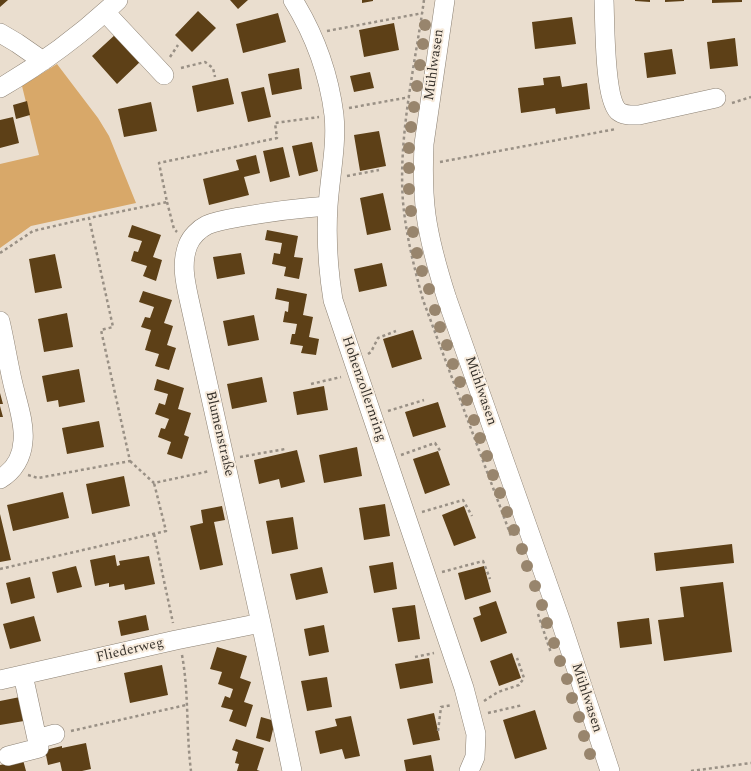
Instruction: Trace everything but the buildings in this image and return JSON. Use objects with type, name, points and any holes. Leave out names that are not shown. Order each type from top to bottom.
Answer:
[{"type":"street","name":"Hohenzollernring","points":[[293,0],[311,35],[324,72],[333,113],[334,159],[328,206],[328,260],[331,288],[337,314],[388,459],[470,708],[476,734],[475,758],[469,771]]},
{"type":"street","name":"Mühlwasen","points":[[445,0],[426,123],[423,164],[429,234],[440,277],[556,607],[610,771]]},
{"type":"street","points":[[604,0],[608,83],[614,105],[619,111],[628,115],[639,115],[724,100]]},
{"type":"street","points":[[0,88],[68,44],[112,6],[173,71]]},
{"type":"street","points":[[0,33],[43,61]]},
{"type":"street","name":"Blumenstraße","points":[[292,771],[261,623],[184,276],[184,259],[188,244],[196,232],[206,225],[284,210],[328,206]]},
{"type":"street","points":[[0,321],[23,440],[18,462],[6,474]]},
{"type":"street","name":"Fliederweg","points":[[0,680],[176,640],[261,623]]},
{"type":"street","points":[[8,756],[39,748],[22,675]]},
{"type":"street","points":[[37,739],[55,734]]},
{"type":"path","points":[[311,35],[423,13]]},
{"type":"path","points":[[173,71],[205,62],[214,68],[215,77]]},
{"type":"path","points":[[188,244],[174,229],[159,163],[277,138],[275,123],[410,97]]},
{"type":"path","points":[[724,100],[751,97]]},
{"type":"path","points":[[423,164],[454,160],[617,129]]},
{"type":"path","points":[[331,180],[379,170]]},
{"type":"path","points":[[0,253],[33,231],[167,202]]},
{"type":"path","points":[[0,569],[166,531],[154,483],[130,461],[101,330],[112,327],[89,218]]},
{"type":"path","points":[[311,384],[356,369],[371,352],[378,338],[396,331]]},
{"type":"path","points":[[373,416],[424,400]]},
{"type":"path","points":[[388,459],[435,443],[442,452]]},
{"type":"path","points":[[154,483],[285,449]]},
{"type":"path","points":[[6,474],[24,474],[38,478],[130,461]]},
{"type":"path","points":[[407,516],[463,500],[472,516]]},
{"type":"path","points":[[154,534],[176,640],[182,654],[186,676],[187,735],[191,771]]},
{"type":"path","points":[[426,576],[483,561],[490,579]]},
{"type":"path","points":[[470,708],[498,692],[518,685],[524,678],[517,658]]},
{"type":"path","points":[[55,734],[186,704]]},
{"type":"path","points":[[438,731],[440,707],[470,708],[523,705]]},
{"type":"path","points":[[691,771],[751,763]]},
{"type":"shaded area","points":[[57,64],[98,118],[109,136],[136,203],[31,226],[0,248],[0,164],[39,155],[22,86]]}]
